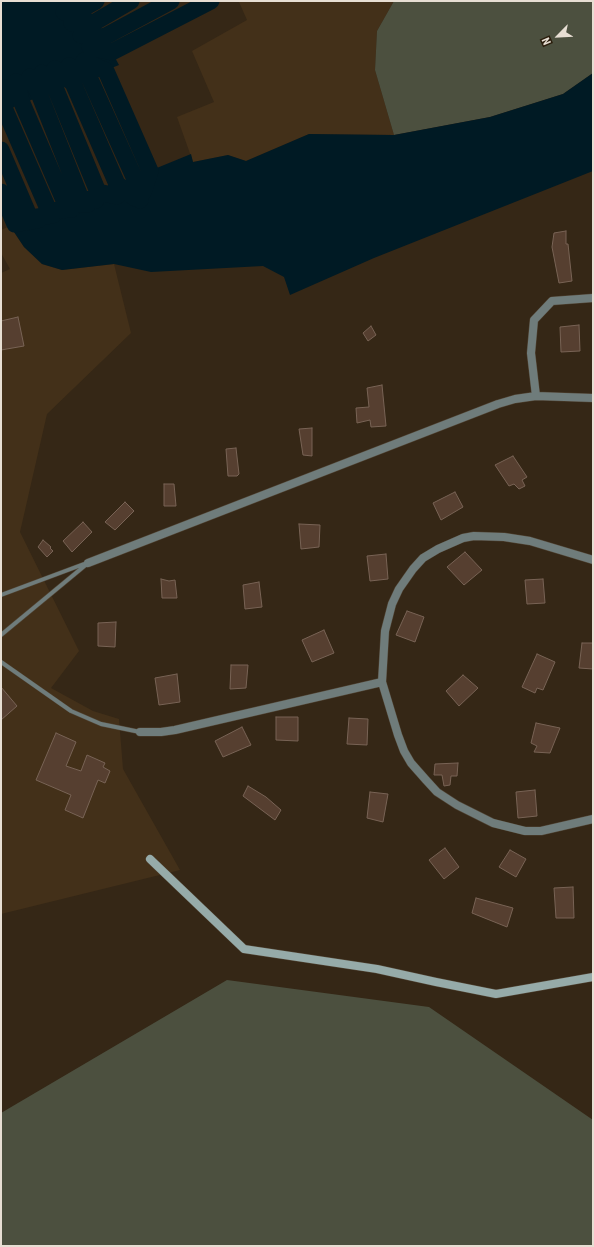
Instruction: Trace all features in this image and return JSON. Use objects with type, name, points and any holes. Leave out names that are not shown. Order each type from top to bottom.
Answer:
[{"type":"street","points":[[536,396],[531,353],[534,320],[552,301],[593,298]]},
{"type":"street","points":[[88,563],[498,404],[515,399],[536,396],[593,398]]},
{"type":"street","points":[[593,560],[530,541],[504,537],[482,536],[463,538],[438,548],[423,558],[413,568],[399,589],[392,604],[385,631],[382,682],[398,735],[404,751],[411,763],[437,792],[457,805],[493,823],[525,831],[541,831],[593,819]]},
{"type":"street","points":[[140,732],[175,730],[382,682]]},
{"type":"street","points":[[150,859],[244,949],[378,969],[496,994],[593,976]]},
{"type":"lane","points":[[1,595],[88,563]]},
{"type":"lane","points":[[1,635],[88,563]]},
{"type":"lane","points":[[1,662],[72,711],[101,724],[140,732]]},
{"type":"shaded area","points":[[394,1],[377,31],[375,70],[394,135],[309,134],[246,161],[228,155],[193,162],[177,117],[214,102],[192,51],[247,20],[239,2]]},
{"type":"shaded area","points":[[10,226],[24,247],[42,264],[62,270],[114,264],[131,333],[47,414],[20,532],[79,651],[51,688],[93,711],[119,719],[123,769],[180,870],[1,914],[1,273],[10,269],[1,253],[1,230]]},
{"type":"green space","points":[[394,1],[593,1],[593,73],[563,94],[490,117],[394,135],[375,70],[377,31]]},
{"type":"green space","points":[[227,980],[429,1007],[593,1120],[593,1246],[1,1246],[1,1113]]},
{"type":"water","points":[[1,1],[84,1],[119,65],[1,112]]},
{"type":"water","points":[[593,73],[593,171],[374,258],[290,295],[284,277],[263,266],[151,272],[114,264],[62,270],[42,264],[24,247],[10,226],[191,154],[193,162],[228,155],[246,161],[309,134],[394,135],[490,117],[563,94]]},
{"type":"building","points":[[566,231],[566,244],[568,244],[572,281],[559,283],[552,247],[554,233]]},
{"type":"building","points":[[18,317],[24,346],[1,350],[1,321]]},
{"type":"building","points":[[579,325],[580,351],[561,352],[560,327]]},
{"type":"building","points":[[371,326],[376,335],[368,341],[363,333]]},
{"type":"building","points":[[382,385],[386,426],[371,427],[370,420],[357,423],[356,408],[369,407],[367,388]]},
{"type":"building","points":[[312,428],[312,456],[303,455],[299,429]]},
{"type":"building","points":[[236,448],[239,474],[237,476],[228,476],[226,449]]},
{"type":"building","points":[[513,456],[527,477],[522,480],[525,486],[519,489],[514,484],[509,486],[495,465]]},
{"type":"building","points":[[164,484],[174,484],[176,506],[164,506]]},
{"type":"building","points":[[455,492],[463,507],[441,520],[433,503]]},
{"type":"building","points":[[125,502],[134,511],[115,530],[105,522]]},
{"type":"building","points":[[83,522],[92,532],[72,552],[63,541]]},
{"type":"building","points":[[299,524],[320,525],[319,547],[301,549]]},
{"type":"building","points":[[43,540],[51,547],[50,548],[53,551],[47,557],[38,547]]},
{"type":"building","points":[[465,552],[482,570],[464,585],[447,567]]},
{"type":"building","points":[[386,554],[388,579],[370,581],[367,556]]},
{"type":"building","points":[[161,579],[169,581],[175,580],[177,598],[162,598]]},
{"type":"building","points":[[543,579],[545,603],[527,604],[525,580]]},
{"type":"building","points":[[259,582],[262,607],[245,609],[243,585]]},
{"type":"building","points":[[407,611],[424,617],[415,642],[396,635]]},
{"type":"building","points":[[116,622],[115,647],[98,646],[98,623]]},
{"type":"building","points":[[324,630],[334,653],[312,662],[302,640]]},
{"type":"building","points":[[582,643],[593,643],[593,669],[579,668]]},
{"type":"building","points":[[537,654],[555,662],[543,690],[537,688],[535,693],[522,687]]},
{"type":"building","points":[[231,665],[248,665],[246,688],[230,689]]},
{"type":"building","points":[[177,674],[180,702],[159,705],[155,678]]},
{"type":"building","points":[[463,675],[478,688],[459,706],[446,691]]},
{"type":"building","points":[[1,687],[17,706],[1,720]]},
{"type":"building","points":[[276,717],[298,717],[298,741],[276,740]]},
{"type":"building","points":[[349,718],[368,719],[367,745],[347,744]]},
{"type":"building","points":[[536,723],[560,728],[550,753],[534,752],[537,746],[531,743]]},
{"type":"building","points":[[242,727],[251,745],[223,757],[215,741]]},
{"type":"building","points":[[56,733],[76,742],[66,766],[81,771],[87,755],[105,763],[103,767],[110,771],[105,783],[98,780],[83,818],[65,810],[71,795],[36,780]]},
{"type":"building","points":[[458,763],[457,776],[451,776],[450,785],[444,786],[442,775],[434,775],[435,764]]},
{"type":"building","points":[[248,786],[266,797],[281,810],[275,820],[243,796]]},
{"type":"building","points":[[535,790],[537,816],[518,818],[516,792]]},
{"type":"building","points":[[370,792],[388,794],[383,822],[367,818]]},
{"type":"building","points":[[445,848],[459,867],[444,879],[429,860]]},
{"type":"building","points":[[510,850],[526,859],[516,877],[499,867]]},
{"type":"building","points":[[573,887],[574,918],[556,918],[554,888]]},
{"type":"building","points":[[476,898],[513,908],[507,927],[472,913]]},
{"type":"waterway","points":[[64,12],[87,6],[96,1]]},
{"type":"waterway","points":[[72,23],[95,22],[131,1]]},
{"type":"waterway","points":[[81,35],[104,37],[171,1]]},
{"type":"waterway","points":[[90,47],[112,52],[211,1]]},
{"type":"waterway","points":[[84,61],[106,71],[150,171],[143,192]]},
{"type":"waterway","points":[[69,66],[89,77],[134,177],[140,200]]},
{"type":"waterway","points":[[55,69],[73,83],[117,184],[135,198]]},
{"type":"waterway","points":[[42,73],[56,90],[98,192],[117,196]]},
{"type":"waterway","points":[[30,77],[40,96],[81,199],[96,200]]},
{"type":"waterway","points":[[16,82],[22,103],[66,205],[88,204]]},
{"type":"waterway","points":[[4,88],[5,110],[49,211],[72,209]]},
{"type":"waterway","points":[[1,150],[30,218],[53,215]]},
{"type":"waterway","points":[[1,192],[15,224],[38,220]]}]
